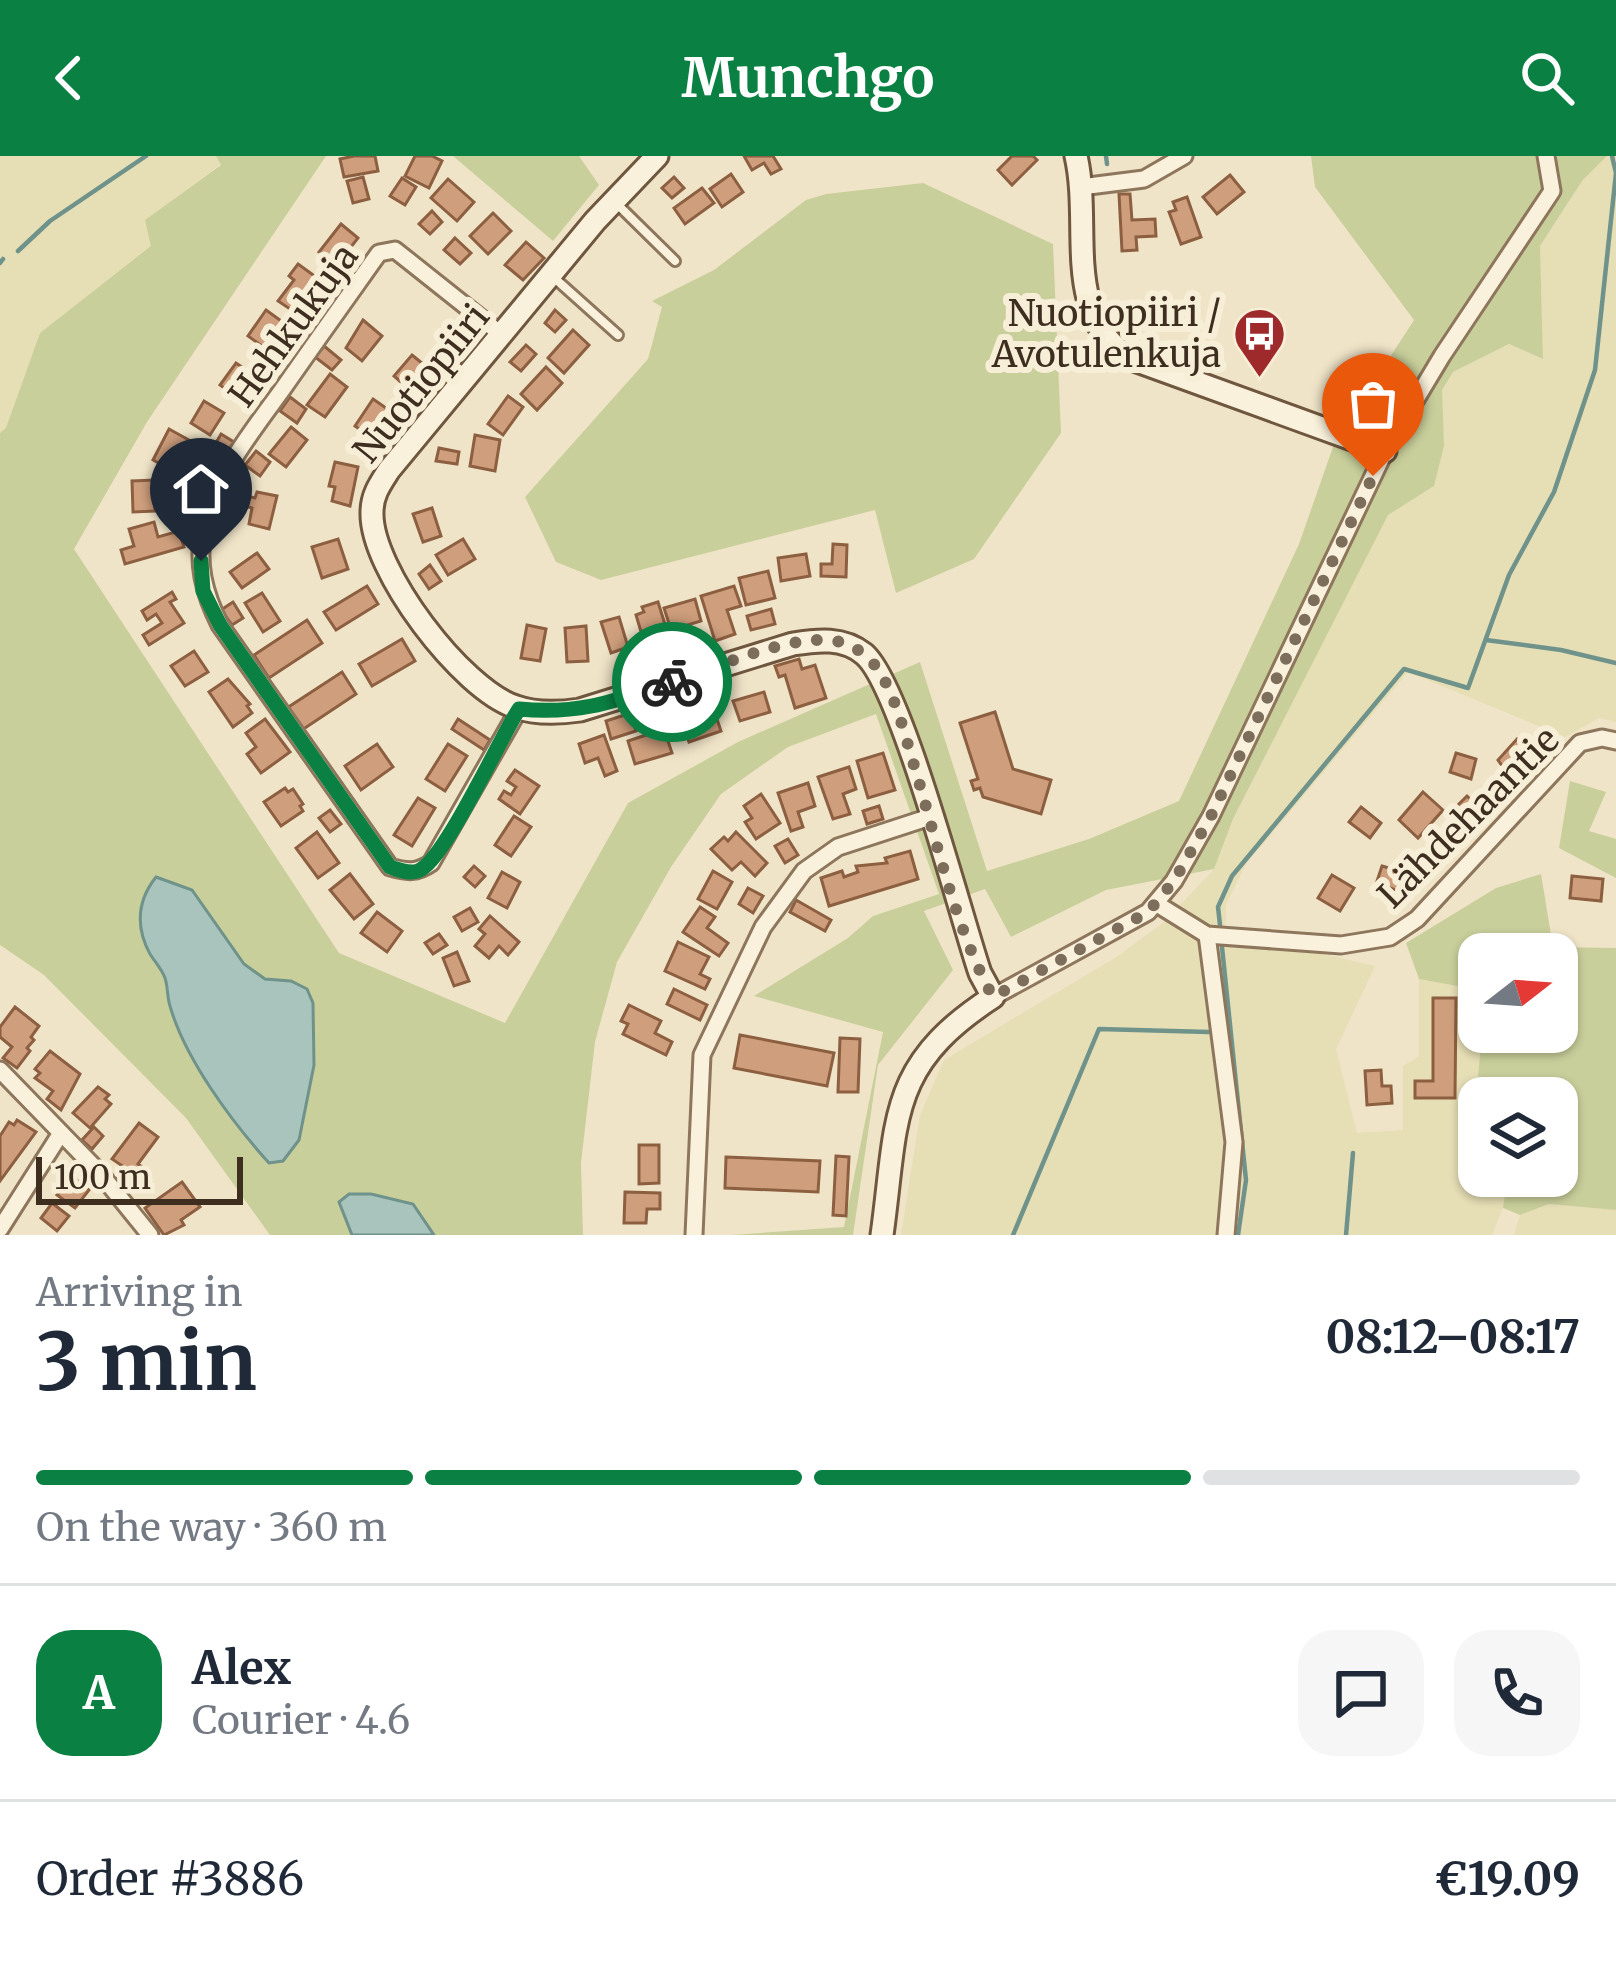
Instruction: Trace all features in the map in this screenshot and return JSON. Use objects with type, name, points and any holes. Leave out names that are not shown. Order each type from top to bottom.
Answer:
[{"type":"street","name":"Nuotiopiiri","points":[[519,709],[475,683],[444,652],[388,570],[371,515],[374,494],[550,274],[657,156]]},
{"type":"street","points":[[1076,156],[1088,307],[1103,339],[1143,364],[1385,451]]},
{"type":"street","points":[[1081,187],[1144,179],[1184,156]]},
{"type":"street","points":[[882,1235],[903,1092],[937,1039],[993,997],[1111,936],[1156,904],[1174,881],[1211,816],[1385,451],[1552,191],[1546,156]]},
{"type":"street","name":"Hehkukuja","points":[[502,335],[395,250],[379,253],[251,434],[217,492],[204,526],[201,561],[203,591],[220,625],[390,867],[405,872],[431,863],[519,709]]},
{"type":"street","points":[[519,709],[580,710],[793,644],[840,642],[864,654],[885,684],[980,973],[993,997]]},
{"type":"street","name":"Lähdehaantie","points":[[1156,904],[1207,935],[1340,945],[1390,937],[1417,919],[1580,742],[1616,741]]},
{"type":"street","points":[[694,1235],[702,1054],[763,927],[804,871],[838,848],[930,817]]},
{"type":"street","points":[[1207,935],[1234,1142],[1226,1235]]},
{"type":"street","points":[[0,1070],[149,1235]]},
{"type":"street","points":[[0,1229],[61,1133]]},
{"type":"lane","points":[[613,200],[675,261]]},
{"type":"lane","points":[[550,274],[618,335]]},
{"type":"shaded area","points":[[0,156],[216,156],[221,164],[145,220],[152,246],[40,333],[6,429],[0,433]]},
{"type":"shaded area","points":[[1607,156],[1616,156],[1616,722],[1599,718],[1565,737],[1408,672],[1246,864],[1226,905],[1225,936],[1375,966],[1336,1049],[1357,1133],[1403,1130],[1403,1066],[1419,1056],[1419,979],[1458,986],[1458,1053],[1480,1053],[1478,1077],[1458,1077],[1458,1197],[1505,1197],[1492,1235],[901,1235],[920,1115],[944,1060],[1118,956],[1164,922],[1214,869],[1233,819],[1388,514],[1434,486],[1443,446],[1441,389],[1453,372],[1509,344],[1543,359],[1540,246],[1582,181]]},
{"type":"shaded area","points":[[1549,1204],[1616,1210],[1616,1235],[1514,1235],[1520,1215]]},
{"type":"green space","points":[[216,156],[326,156],[147,422],[74,549],[339,953],[505,1023],[628,803],[738,742],[920,662],[987,871],[1089,839],[1179,801],[1299,544],[1334,444],[1414,320],[1315,187],[1311,156],[1607,156],[1582,181],[1540,246],[1543,359],[1509,344],[1453,372],[1442,390],[1444,446],[1434,486],[1388,515],[1233,819],[1214,869],[1106,890],[1011,937],[985,889],[924,911],[953,970],[878,1065],[853,1235],[732,1235],[844,1227],[883,1032],[754,996],[848,938],[873,916],[939,894],[876,714],[788,747],[721,794],[671,867],[617,962],[595,1042],[581,1163],[583,1235],[434,1235],[413,1204],[356,1194],[339,1202],[352,1235],[270,1235],[186,1118],[44,975],[0,945],[0,433],[6,428],[40,333],[151,246],[145,220],[221,165]],"holes":[[[192,891],[250,969],[266,978],[300,985],[312,1002],[313,1022],[302,1073],[268,1162],[203,1076],[168,1001],[168,958]]]},
{"type":"green space","points":[[453,156],[579,156],[599,185],[553,241]]},
{"type":"green space","points":[[923,183],[1053,244],[1061,433],[974,559],[896,593],[875,510],[601,580],[556,562],[525,497],[648,359],[662,307],[652,301],[714,270],[806,200]]},
{"type":"green space","points":[[1570,781],[1606,792],[1589,831],[1616,839],[1616,878],[1559,848]]},
{"type":"green space","points":[[1541,874],[1551,933],[1458,933],[1458,986],[1419,979],[1406,943],[1496,888]]},
{"type":"green space","points":[[1578,947],[1616,948],[1616,1210],[1549,1204],[1520,1215],[1503,1208],[1505,1197],[1578,1197],[1578,1077],[1478,1077],[1480,1053],[1578,1053]]},
{"type":"water","points":[[156,877],[192,890],[244,964],[265,979],[291,981],[307,989],[313,1003],[314,1065],[299,1140],[283,1161],[269,1163],[240,1129],[198,1068],[177,1026],[165,978],[145,944],[140,924],[145,895]]},
{"type":"water","points":[[349,1194],[413,1204],[434,1235],[352,1235],[339,1202]]},
{"type":"building","points":[[375,156],[378,171],[344,177],[340,159]]},
{"type":"building","points":[[415,156],[442,161],[429,188],[405,176]]},
{"type":"building","points":[[744,156],[773,156],[781,169],[771,174],[764,163],[752,170]]},
{"type":"building","points":[[1012,156],[1037,160],[1012,185],[998,170]]},
{"type":"building","points":[[731,174],[743,192],[722,207],[710,189]]},
{"type":"building","points":[[1230,175],[1244,192],[1217,214],[1203,197]]},
{"type":"building","points":[[363,177],[369,199],[353,203],[347,181]]},
{"type":"building","points":[[674,177],[684,188],[672,198],[662,188]]},
{"type":"building","points":[[402,178],[416,187],[405,205],[390,196]]},
{"type":"building","points":[[448,179],[474,202],[457,221],[431,198]]},
{"type":"building","points":[[702,188],[714,203],[685,224],[674,208]]},
{"type":"building","points":[[1119,194],[1130,194],[1132,220],[1155,219],[1156,236],[1136,237],[1137,250],[1122,251]]},
{"type":"building","points":[[1187,197],[1201,237],[1181,244],[1169,212],[1176,210],[1173,202]]},
{"type":"building","points":[[432,211],[442,222],[430,234],[419,224]]},
{"type":"building","points":[[493,213],[511,231],[488,254],[470,236]]},
{"type":"building","points":[[341,224],[358,238],[336,266],[319,252]]},
{"type":"building","points":[[455,238],[471,253],[460,264],[444,250]]},
{"type":"building","points":[[526,242],[544,258],[523,280],[505,265]]},
{"type":"building","points":[[298,264],[334,290],[325,302],[311,292],[296,313],[278,301],[294,280],[289,276]]},
{"type":"building","points":[[266,310],[291,328],[273,354],[248,336]]},
{"type":"building","points":[[555,310],[566,320],[555,332],[545,323]]},
{"type":"building","points":[[363,320],[382,336],[362,361],[346,348]]},
{"type":"building","points":[[573,330],[589,345],[564,373],[548,358]]},
{"type":"building","points":[[526,345],[536,354],[521,371],[510,362]]},
{"type":"building","points":[[324,346],[341,360],[332,370],[315,357]]},
{"type":"building","points":[[412,355],[428,368],[410,390],[394,376]]},
{"type":"building","points":[[236,363],[255,376],[239,399],[220,385]]},
{"type":"building","points":[[546,367],[562,383],[537,410],[521,394]]},
{"type":"building","points":[[330,374],[347,387],[325,417],[307,405]]},
{"type":"building","points":[[508,396],[523,407],[503,435],[488,424]]},
{"type":"building","points":[[290,397],[306,409],[297,423],[280,411]]},
{"type":"building","points":[[373,399],[389,410],[370,436],[355,426]]},
{"type":"building","points":[[204,401],[224,413],[210,435],[191,423]]},
{"type":"building","points":[[291,427],[307,440],[286,467],[269,454]]},
{"type":"building","points":[[169,429],[189,440],[173,471],[153,460]]},
{"type":"building","points":[[221,434],[234,442],[225,456],[213,448]]},
{"type":"building","points":[[475,435],[500,440],[495,471],[470,466]]},
{"type":"building","points":[[439,448],[459,452],[457,464],[436,461]]},
{"type":"building","points":[[256,451],[270,462],[260,476],[245,465]]},
{"type":"building","points":[[199,457],[215,466],[206,482],[190,473]]},
{"type":"building","points":[[335,462],[358,467],[350,506],[332,501],[335,487],[329,486]]},
{"type":"building","points":[[154,480],[155,511],[133,512],[132,481]]},
{"type":"building","points":[[257,492],[277,496],[269,529],[249,524],[252,508],[245,506],[247,496],[255,498]]},
{"type":"building","points":[[180,498],[182,514],[162,516],[161,500]]},
{"type":"building","points":[[432,508],[441,536],[423,542],[413,514]]},
{"type":"building","points":[[154,522],[158,537],[179,531],[184,547],[125,564],[121,550],[134,546],[129,529]]},
{"type":"building","points":[[338,539],[348,569],[322,578],[312,547]]},
{"type":"building","points":[[463,539],[475,559],[448,575],[436,555]]},
{"type":"building","points":[[833,544],[847,545],[846,577],[821,576],[821,564],[832,564]]},
{"type":"building","points":[[257,553],[269,569],[242,588],[230,572]]},
{"type":"building","points":[[806,554],[810,576],[781,581],[778,558]]},
{"type":"building","points":[[430,565],[441,581],[429,589],[419,574]]},
{"type":"building","points":[[768,571],[775,598],[746,605],[739,578]]},
{"type":"building","points":[[367,586],[378,604],[336,630],[324,612]]},
{"type":"building","points":[[734,586],[741,606],[727,610],[735,634],[715,641],[701,596]]},
{"type":"building","points":[[172,592],[176,599],[170,602],[184,623],[149,645],[143,635],[162,623],[156,614],[147,620],[142,611]]},
{"type":"building","points":[[262,593],[280,621],[263,632],[245,603]]},
{"type":"building","points":[[695,599],[701,621],[671,630],[664,608]]},
{"type":"building","points":[[233,602],[243,618],[232,625],[221,610]]},
{"type":"building","points":[[658,602],[669,637],[645,645],[636,615],[644,612],[642,607]]},
{"type":"building","points":[[771,609],[775,624],[751,630],[747,616]]},
{"type":"building","points":[[619,617],[628,647],[611,653],[601,622]]},
{"type":"building","points":[[307,620],[322,643],[269,678],[254,655]]},
{"type":"building","points":[[527,625],[546,629],[540,661],[521,658]]},
{"type":"building","points":[[586,626],[588,661],[567,662],[565,628]]},
{"type":"building","points":[[695,633],[698,649],[678,654],[674,638]]},
{"type":"building","points":[[402,639],[415,661],[372,686],[359,664]]},
{"type":"building","points":[[194,651],[208,672],[185,686],[171,666]]},
{"type":"building","points":[[799,659],[802,669],[815,665],[826,698],[795,708],[785,675],[779,677],[775,666]]},
{"type":"building","points":[[342,672],[356,694],[302,730],[287,708]]},
{"type":"building","points":[[228,679],[252,713],[233,727],[209,692]]},
{"type":"building","points":[[764,692],[770,712],[740,721],[733,701]]},
{"type":"building","points":[[681,697],[687,713],[712,704],[721,731],[689,742],[684,727],[671,732],[661,704]]},
{"type":"building","points":[[995,712],[1013,769],[1051,780],[1041,814],[983,797],[980,788],[974,790],[971,781],[978,779],[960,723]]},
{"type":"building","points":[[631,713],[636,731],[611,739],[606,721]]},
{"type":"building","points":[[265,719],[290,752],[261,773],[247,754],[256,747],[246,733]]},
{"type":"building","points":[[458,719],[490,740],[484,750],[452,729]]},
{"type":"building","points":[[664,729],[672,753],[635,764],[628,741]]},
{"type":"building","points":[[604,735],[617,771],[605,776],[598,758],[585,763],[579,744]]},
{"type":"building","points":[[1517,739],[1533,753],[1514,774],[1507,773],[1498,760]]},
{"type":"building","points":[[377,744],[393,767],[361,790],[345,766]]},
{"type":"building","points":[[448,744],[467,756],[445,791],[426,779]]},
{"type":"building","points":[[883,753],[895,790],[868,798],[857,761]]},
{"type":"building","points":[[1456,753],[1476,759],[1471,779],[1450,772]]},
{"type":"building","points":[[849,767],[856,789],[843,794],[850,814],[833,819],[818,777]]},
{"type":"building","points":[[515,770],[539,786],[520,814],[499,799],[504,791],[511,795],[516,787],[507,781]]},
{"type":"building","points":[[808,783],[815,806],[798,812],[803,827],[791,831],[778,793]]},
{"type":"building","points":[[285,788],[293,789],[303,811],[281,826],[264,802]]},
{"type":"building","points":[[1423,792],[1443,810],[1418,838],[1399,820]]},
{"type":"building","points":[[761,794],[780,823],[756,839],[745,822],[752,818],[744,806]]},
{"type":"building","points":[[1467,796],[1483,811],[1472,822],[1456,807]]},
{"type":"building","points":[[418,798],[435,808],[412,846],[394,835]]},
{"type":"building","points":[[879,806],[883,819],[867,824],[863,811]]},
{"type":"building","points":[[1361,807],[1381,823],[1370,838],[1349,822]]},
{"type":"building","points":[[330,810],[341,824],[330,832],[319,818]]},
{"type":"building","points":[[514,816],[531,827],[511,856],[495,845]]},
{"type":"building","points":[[317,832],[339,863],[318,878],[296,848]]},
{"type":"building","points":[[736,832],[767,863],[755,876],[741,862],[732,870],[711,849]]},
{"type":"building","points":[[788,839],[798,855],[785,863],[775,846]]},
{"type":"building","points":[[910,851],[918,879],[829,906],[821,878],[842,871],[844,877],[858,872],[856,866],[887,863],[885,858]]},
{"type":"building","points":[[474,866],[485,876],[475,887],[464,877]]},
{"type":"building","points":[[1382,866],[1409,874],[1403,892],[1376,884]]},
{"type":"building","points":[[713,871],[732,882],[717,909],[698,899]]},
{"type":"building","points":[[502,872],[520,882],[507,908],[488,898]]},
{"type":"building","points":[[350,874],[373,904],[354,919],[330,890]]},
{"type":"building","points":[[1332,875],[1354,888],[1340,911],[1318,898]]},
{"type":"building","points":[[1572,876],[1603,879],[1601,901],[1570,898]]},
{"type":"building","points":[[748,888],[763,896],[753,913],[739,904]]},
{"type":"building","points":[[796,900],[831,920],[825,931],[790,912]]},
{"type":"building","points":[[700,907],[715,917],[707,928],[728,943],[719,956],[683,932]]},
{"type":"building","points":[[470,908],[478,922],[462,931],[454,917]]},
{"type":"building","points":[[377,912],[402,931],[387,952],[361,933]]},
{"type":"building","points":[[490,916],[519,942],[508,955],[499,946],[489,958],[475,946],[485,934],[479,929]]},
{"type":"building","points":[[439,934],[447,945],[433,954],[425,943]]},
{"type":"building","points":[[678,942],[709,957],[700,974],[710,979],[705,989],[665,971]]},
{"type":"building","points":[[457,952],[469,981],[454,986],[443,958]]},
{"type":"building","points":[[674,989],[707,1005],[700,1020],[667,1004]]},
{"type":"building","points":[[1433,998],[1456,998],[1455,1098],[1415,1098],[1415,1081],[1433,1081]]},
{"type":"building","points":[[629,1005],[661,1021],[655,1033],[672,1042],[666,1055],[623,1034],[628,1024],[621,1021]]},
{"type":"building","points":[[15,1007],[39,1026],[27,1048],[30,1051],[17,1068],[3,1058],[12,1047],[0,1037],[0,1027]]},
{"type":"building","points":[[740,1035],[834,1053],[827,1086],[734,1068]]},
{"type":"building","points":[[840,1038],[860,1039],[858,1092],[838,1092]]},
{"type":"building","points":[[50,1051],[80,1074],[61,1110],[47,1099],[53,1091],[35,1078],[40,1073],[35,1069]]},
{"type":"building","points":[[1381,1070],[1382,1086],[1391,1086],[1392,1103],[1367,1105],[1365,1071]]},
{"type":"building","points":[[98,1087],[109,1095],[105,1099],[111,1104],[90,1128],[73,1113]]},
{"type":"building","points":[[17,1120],[36,1132],[0,1181],[0,1136],[9,1122],[14,1125]]},
{"type":"building","points":[[139,1123],[158,1137],[138,1164],[145,1169],[132,1187],[120,1178],[127,1169],[112,1159]]},
{"type":"building","points":[[94,1127],[103,1136],[92,1149],[82,1140]]},
{"type":"building","points":[[639,1145],[659,1145],[659,1183],[639,1184]]},
{"type":"building","points":[[836,1156],[849,1157],[846,1216],[833,1215]]},
{"type":"building","points":[[726,1157],[820,1161],[818,1192],[725,1188]]},
{"type":"building","points":[[72,1176],[89,1190],[75,1208],[57,1195]]},
{"type":"building","points":[[182,1182],[200,1207],[181,1220],[184,1225],[164,1235],[145,1208]]},
{"type":"building","points":[[625,1192],[660,1193],[660,1209],[647,1209],[646,1223],[624,1223]]},
{"type":"building","points":[[52,1203],[69,1216],[57,1231],[41,1218]]},
{"type":"waterway","points":[[18,251],[50,221],[146,156]]},
{"type":"waterway","points":[[1106,156],[1107,164]]},
{"type":"waterway","points":[[1220,925],[1218,907],[1232,876],[1404,669],[1468,688],[1509,575],[1554,492],[1595,370],[1616,173],[1612,156]]},
{"type":"waterway","points":[[0,263],[3,259]]},
{"type":"waterway","points":[[1486,640],[1616,663]]},
{"type":"waterway","points":[[1222,947],[1246,1180],[1238,1235]]},
{"type":"waterway","points":[[1013,1235],[1099,1029],[1209,1032]]},
{"type":"waterway","points":[[1346,1235],[1353,1153]]},
{"type":"way so far","points":[[672,682],[818,640],[840,642],[864,654],[877,668],[905,734],[958,908],[993,997],[1111,936],[1148,912],[1174,881],[1211,816],[1373,476]]},
{"type":"place","name":"Nuotiopiiri / Avotulenkuja","points":[[1260,380]]},
{"type":"route","points":[[201,561],[203,591],[220,625],[390,867],[405,872],[421,870],[441,850],[519,709],[580,710],[672,682]]}]
